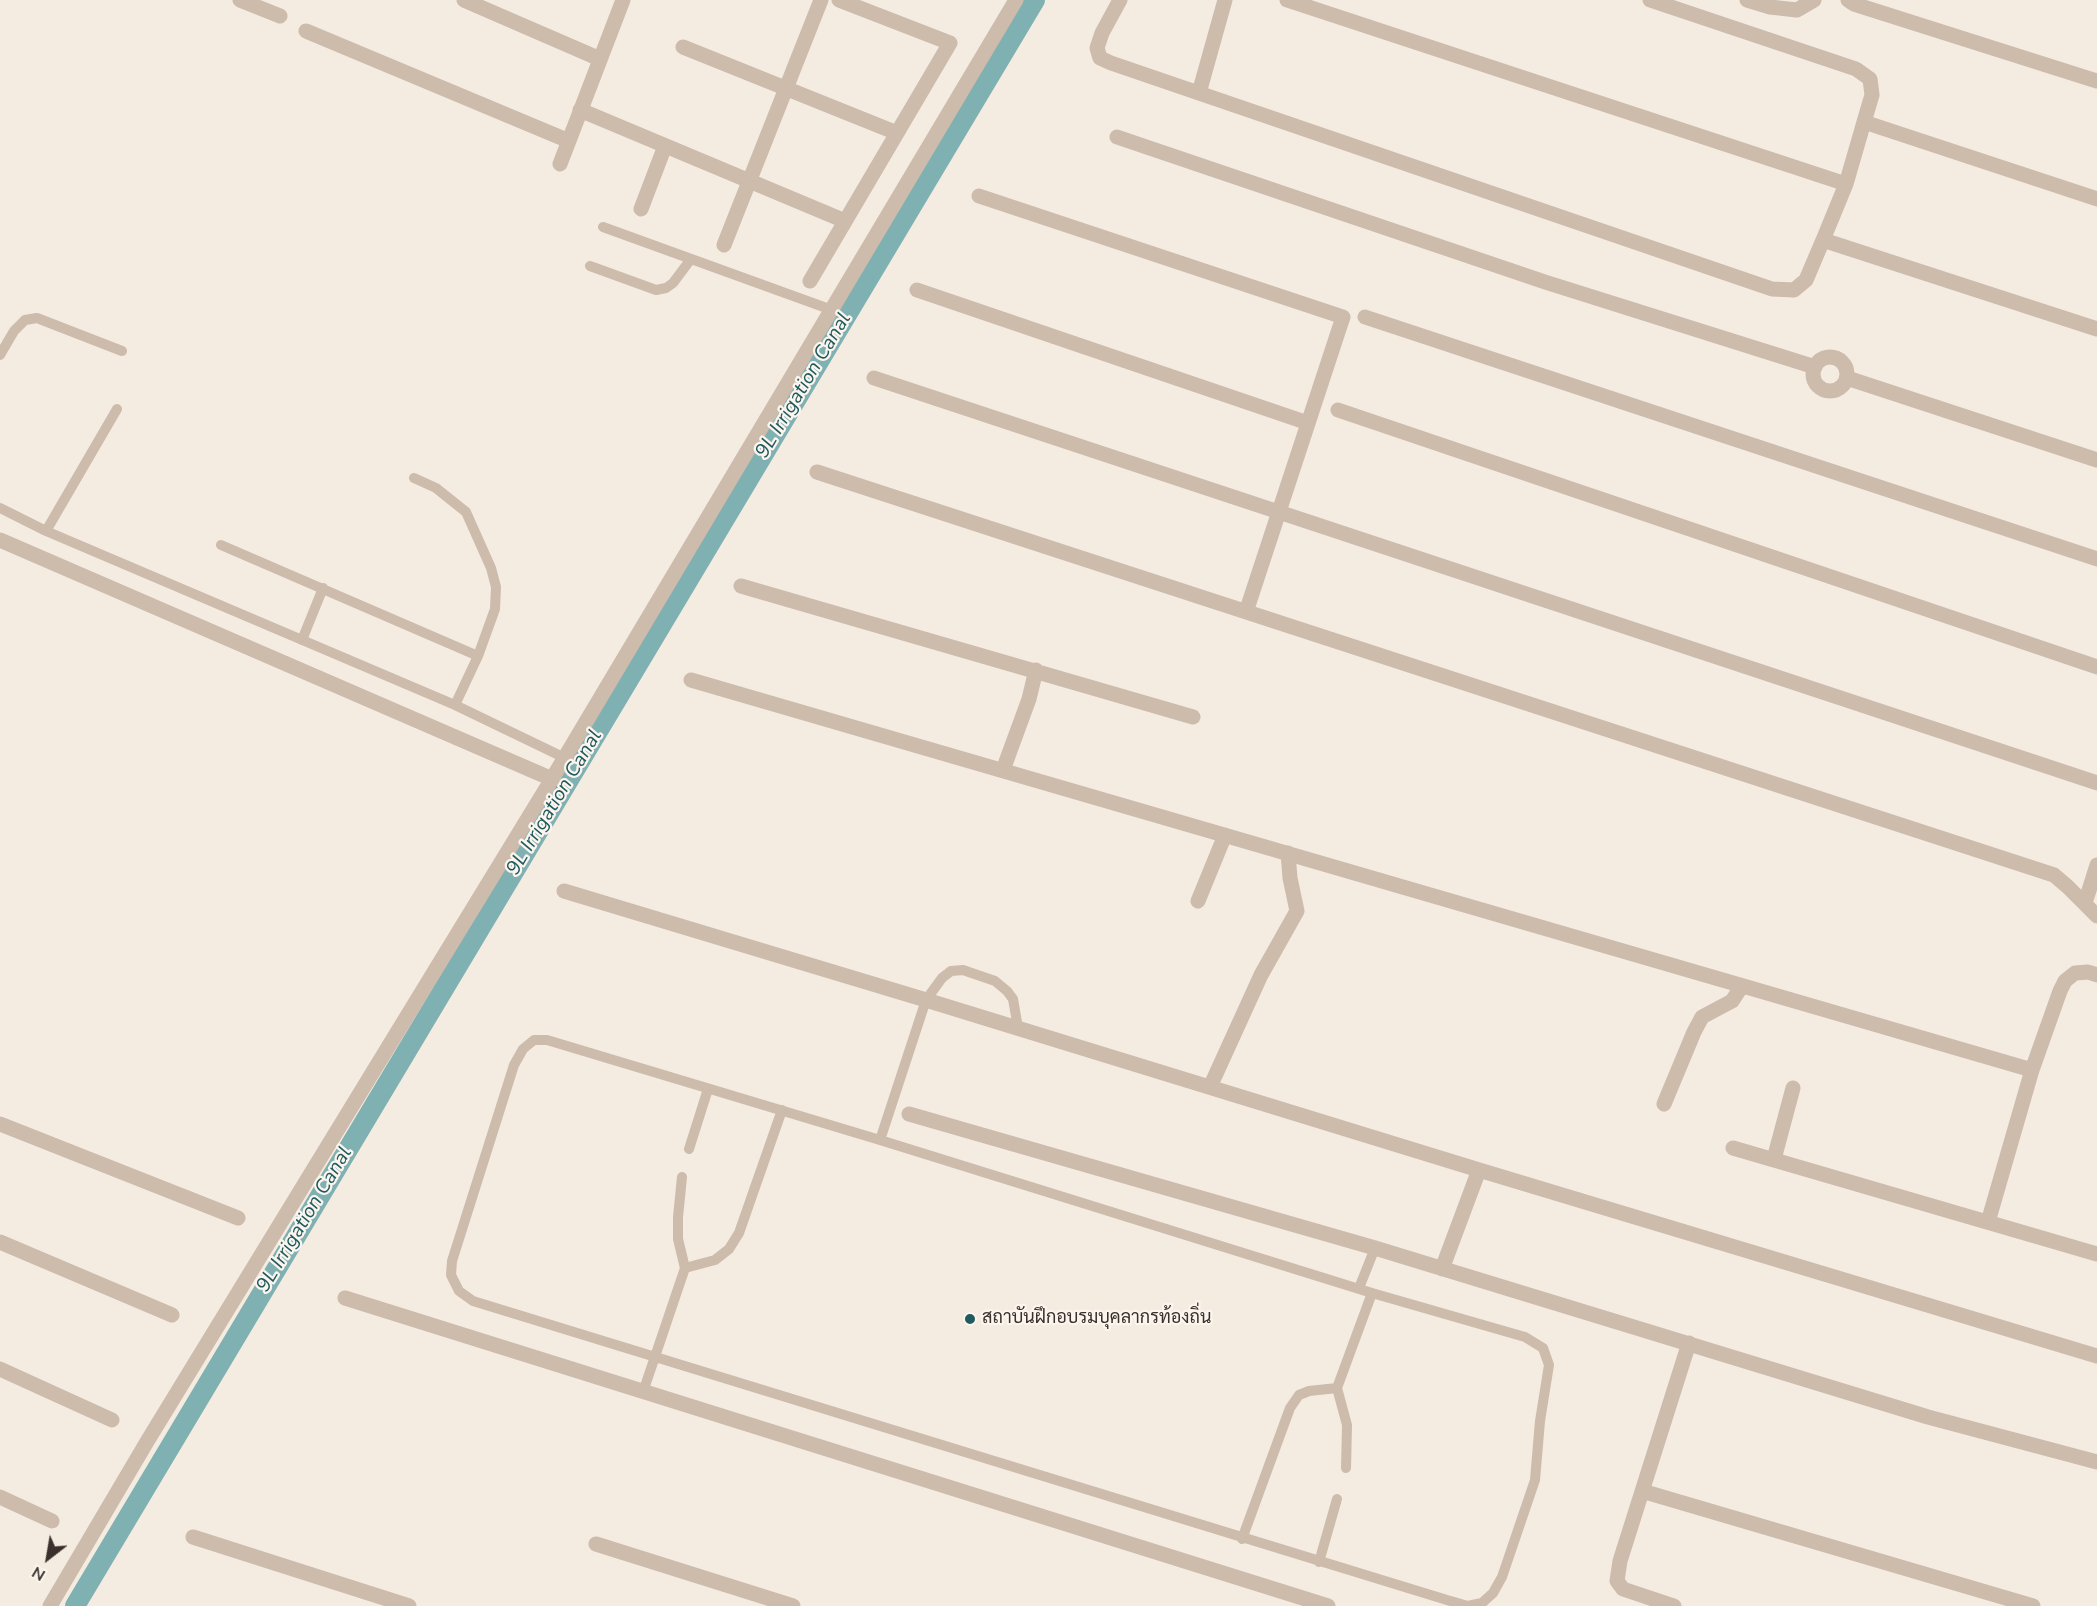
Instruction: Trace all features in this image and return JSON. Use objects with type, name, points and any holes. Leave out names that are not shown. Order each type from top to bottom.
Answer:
[{"type":"street","points":[[240,0],[280,16]]},
{"type":"street","points":[[464,0],[600,59]]},
{"type":"street","points":[[560,164],[623,0]]},
{"type":"street","points":[[724,245],[821,0]]},
{"type":"street","points":[[810,281],[951,43],[839,0]]},
{"type":"street","points":[[50,1606],[154,1430],[565,758],[1016,0]]},
{"type":"street","points":[[1120,0],[1102,33],[1097,48],[1100,58],[1772,289],[1794,290],[1806,280],[1846,184],[1872,95],[1870,79],[1856,69],[1650,0]]},
{"type":"street","points":[[1199,93],[1225,0]]},
{"type":"street","points":[[1287,0],[1846,184]]},
{"type":"street","points":[[1747,0],[1770,7],[1797,10],[1814,0]]},
{"type":"street","points":[[1848,0],[1854,4],[2097,81]]},
{"type":"street","points":[[306,31],[569,141]]},
{"type":"street","points":[[683,47],[897,133]]},
{"type":"street","points":[[580,110],[845,221]]},
{"type":"street","points":[[1864,122],[2097,199]]},
{"type":"street","points":[[1117,137],[1545,282],[1815,367]]},
{"type":"street","points":[[641,209],[665,146]]},
{"type":"street","points":[[979,196],[1342,317],[1246,612]]},
{"type":"street","points":[[1823,240],[2097,329]]},
{"type":"street","points":[[917,290],[1308,423]]},
{"type":"street","points":[[1365,317],[2097,559]]},
{"type":"street","points":[[1828,357],[1843,362],[1847,369],[1844,385],[1829,392],[1821,389],[1815,383],[1813,375],[1815,367],[1828,357]]},
{"type":"street","points":[[874,378],[2097,783]]},
{"type":"street","points":[[1847,378],[2097,460]]},
{"type":"street","points":[[1338,410],[2097,667]]},
{"type":"street","points":[[817,472],[2054,875],[2097,916]]},
{"type":"street","points":[[0,540],[552,779]]},
{"type":"street","points":[[741,586],[1193,717]]},
{"type":"street","points":[[1003,770],[1021,723],[1036,670]]},
{"type":"street","points":[[691,680],[2032,1070]]},
{"type":"street","points":[[1198,901],[1225,835]]},
{"type":"street","points":[[1210,1087],[1260,975],[1297,911],[1290,878],[1288,853]]},
{"type":"street","points":[[2085,903],[2097,865]]},
{"type":"street","points":[[564,891],[2097,1356]]},
{"type":"street","points":[[1988,1222],[2032,1070],[2060,991],[2065,981],[2075,973],[2088,972],[2097,975]]},
{"type":"street","points":[[1664,1104],[1702,1017],[1732,1001],[1742,986]]},
{"type":"street","points":[[1774,1159],[1793,1088]]},
{"type":"street","points":[[909,1114],[1375,1248],[1928,1417],[2097,1462]]},
{"type":"street","points":[[0,1124],[238,1218]]},
{"type":"street","points":[[1733,1148],[2097,1254]]},
{"type":"street","points":[[1442,1269],[1479,1170]]},
{"type":"street","points":[[0,1242],[172,1315]]},
{"type":"street","points":[[345,1298],[1328,1606]]},
{"type":"street","points":[[1674,1606],[1623,1589],[1617,1581],[1620,1561],[1689,1343]]},
{"type":"street","points":[[0,1369],[112,1420]]},
{"type":"street","points":[[1642,1491],[2033,1606]]},
{"type":"street","points":[[0,1497],[52,1521]]},
{"type":"street","points":[[193,1537],[409,1606]]},
{"type":"street","points":[[596,1544],[793,1606]]},
{"type":"lane","points":[[603,228],[832,310]]},
{"type":"lane","points":[[590,266],[656,290],[673,283],[691,259]]},
{"type":"lane","points":[[0,355],[14,331],[25,320],[37,318],[122,351]]},
{"type":"lane","points":[[46,531],[117,409]]},
{"type":"lane","points":[[414,478],[436,488],[465,512],[491,568],[496,587],[495,609],[478,656],[455,705]]},
{"type":"lane","points":[[0,508],[46,531],[455,705],[565,758]]},
{"type":"lane","points":[[221,545],[478,656]]},
{"type":"lane","points":[[302,640],[323,588]]},
{"type":"lane","points":[[880,1140],[926,1000],[942,978],[951,971],[963,970],[995,981],[1013,999],[1017,1028]]},
{"type":"lane","points":[[534,1040],[547,1040],[880,1140],[1372,1293],[1525,1337],[1542,1348],[1550,1365],[1540,1421],[1535,1480],[1502,1577],[1493,1593],[1482,1603],[1468,1606],[1242,1539],[473,1301],[459,1291],[451,1275],[452,1261],[514,1065],[523,1048],[534,1040]]},
{"type":"lane","points":[[689,1149],[708,1089]]},
{"type":"lane","points":[[685,1268],[715,1260],[729,1249],[739,1233],[782,1110]]},
{"type":"lane","points":[[643,1392],[685,1268],[678,1239],[682,1177]]},
{"type":"lane","points":[[1359,1288],[1375,1248]]},
{"type":"lane","points":[[1346,1468],[1347,1425],[1337,1388],[1372,1293]]},
{"type":"lane","points":[[1242,1539],[1290,1408],[1299,1395],[1309,1391],[1337,1388]]},
{"type":"lane","points":[[1319,1562],[1337,1499]]},
{"type":"waterway","name":"9L Irrigation Canal","points":[[75,1606],[1035,0]]},
{"type":"place","name":"สถาบันฝึกอบรมบุคลากรท้องถิ่น","points":[[970,1319]]}]
